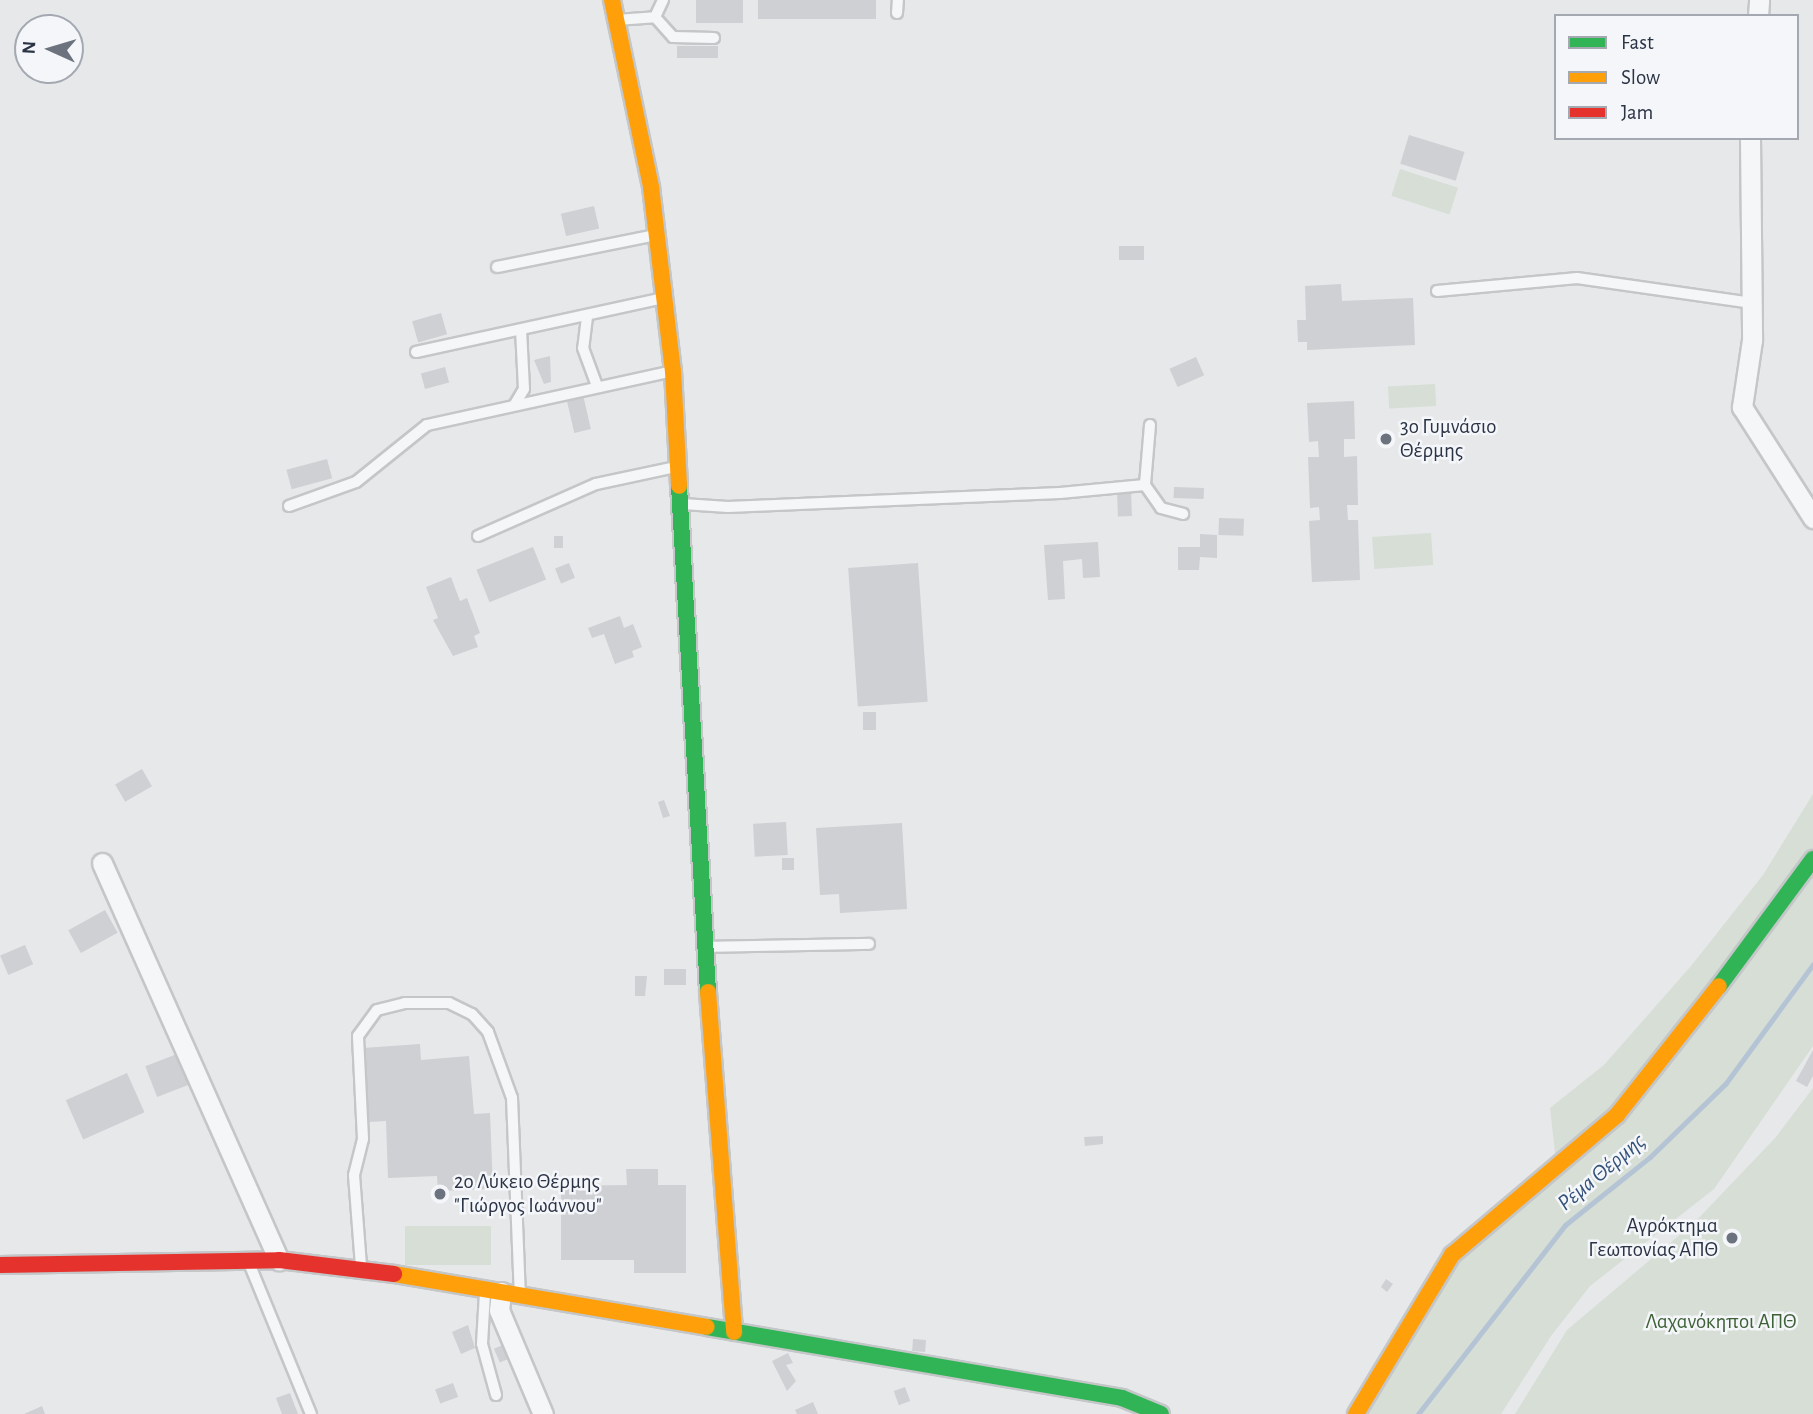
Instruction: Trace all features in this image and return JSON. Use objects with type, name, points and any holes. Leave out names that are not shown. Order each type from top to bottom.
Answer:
[{"type":"street","points":[[612,0],[644,147],[673,371],[684,504],[705,947],[734,1332]]},
{"type":"street","points":[[1750,140],[1752,303],[1748,383],[1742,407],[1813,519]]},
{"type":"street","points":[[1356,1414],[1452,1255],[1617,1115],[1746,953],[1813,859]]},
{"type":"street","points":[[102,863],[279,1260]]},
{"type":"street","points":[[0,1265],[249,1263],[279,1260],[362,1269],[1122,1398],[1161,1414]]},
{"type":"street","points":[[502,1292],[499,1310],[544,1414]]},
{"type":"lane","points":[[655,17],[663,0]]},
{"type":"lane","points":[[897,13],[898,0]]},
{"type":"lane","points":[[616,20],[655,17]]},
{"type":"lane","points":[[655,17],[673,37],[714,38]]},
{"type":"lane","points":[[497,267],[657,235]]},
{"type":"lane","points":[[1437,291],[1577,278],[1752,303]]},
{"type":"lane","points":[[416,352],[665,298]]},
{"type":"lane","points":[[587,317],[583,348],[597,386]]},
{"type":"lane","points":[[515,404],[524,389],[521,330]]},
{"type":"lane","points":[[289,506],[356,482],[416,430],[515,404],[673,371]]},
{"type":"lane","points":[[1150,425],[1144,485],[1161,508],[1182,514]]},
{"type":"lane","points":[[478,536],[586,488],[680,466]]},
{"type":"lane","points":[[684,504],[729,507],[1060,493],[1144,485]]},
{"type":"lane","points":[[705,947],[869,944]]},
{"type":"lane","points":[[362,1269],[354,1175],[363,1139],[358,1036],[377,1010],[405,1003],[449,1003],[472,1014],[488,1031],[512,1098],[502,1292],[482,1344],[495,1395]]},
{"type":"lane","points":[[249,1263],[311,1414]]},
{"type":"green space","points":[[1400,169],[1458,188],[1449,214],[1391,196]]},
{"type":"green space","points":[[1435,384],[1436,406],[1389,408],[1388,386]]},
{"type":"green space","points":[[1431,533],[1433,565],[1374,569],[1372,537]]},
{"type":"green space","points":[[1813,794],[1813,853],[1645,1080],[1556,1161],[1550,1108],[1604,1065],[1691,966],[1763,875]]},
{"type":"green space","points":[[1813,874],[1813,1046],[1714,1189],[1590,1286],[1551,1336],[1501,1414],[1365,1414],[1461,1252],[1564,1167]]},
{"type":"green space","name":"Λαχανόκηποι ΑΠΘ","points":[[1813,1088],[1813,1414],[1515,1414],[1567,1330],[1695,1222],[1776,1137]]},
{"type":"green space","points":[[405,1226],[491,1226],[491,1265],[405,1265]]},
{"type":"building","points":[[696,0],[743,0],[743,23],[696,23]]},
{"type":"building","points":[[758,0],[876,0],[876,19],[758,19]]},
{"type":"building","points":[[677,46],[718,46],[718,58],[677,58]]},
{"type":"building","points":[[1409,135],[1464,152],[1456,181],[1400,164]]},
{"type":"building","points":[[594,206],[599,228],[566,236],[561,214]]},
{"type":"building","points":[[1119,246],[1144,246],[1144,260],[1119,260]]},
{"type":"building","points":[[1341,284],[1342,301],[1413,298],[1415,345],[1307,350],[1307,342],[1298,342],[1297,320],[1306,320],[1305,286]]},
{"type":"building","points":[[441,313],[447,334],[418,342],[412,321]]},
{"type":"building","points":[[550,356],[551,382],[544,384],[534,360]]},
{"type":"building","points":[[1196,357],[1204,375],[1178,387],[1170,369]]},
{"type":"building","points":[[445,367],[449,382],[425,389],[421,373]]},
{"type":"building","points":[[583,395],[591,429],[574,433],[566,399]]},
{"type":"building","points":[[1354,401],[1355,439],[1344,439],[1344,457],[1357,456],[1358,505],[1347,505],[1348,520],[1358,520],[1360,580],[1312,582],[1309,521],[1320,520],[1319,507],[1310,508],[1308,457],[1319,457],[1318,441],[1309,442],[1307,403]]},
{"type":"building","points":[[327,459],[332,478],[292,489],[286,470]]},
{"type":"building","points":[[1174,487],[1204,488],[1204,499],[1174,498]]},
{"type":"building","points":[[1117,490],[1131,490],[1132,516],[1118,516]]},
{"type":"building","points":[[1219,518],[1244,519],[1243,536],[1218,535]]},
{"type":"building","points":[[1200,534],[1217,535],[1217,558],[1200,557],[1199,570],[1178,570],[1178,547],[1200,547]]},
{"type":"building","points":[[554,536],[563,536],[563,548],[554,548]]},
{"type":"building","points":[[1098,542],[1100,577],[1083,578],[1082,559],[1063,561],[1065,599],[1048,600],[1044,545]]},
{"type":"building","points":[[533,547],[546,579],[490,602],[476,570]]},
{"type":"building","points":[[569,563],[575,578],[561,583],[555,569]]},
{"type":"building","points":[[918,563],[928,702],[858,707],[848,568]]},
{"type":"building","points":[[451,577],[460,601],[467,598],[480,633],[474,636],[478,647],[453,656],[433,620],[438,618],[426,587]]},
{"type":"building","points":[[620,616],[624,628],[633,624],[642,647],[632,651],[634,657],[615,664],[604,634],[592,638],[588,628]]},
{"type":"building","points":[[863,712],[876,712],[876,730],[863,730]]},
{"type":"building","points":[[142,769],[152,786],[125,802],[115,784]]},
{"type":"building","points":[[664,800],[670,816],[663,818],[658,802]]},
{"type":"building","points":[[786,822],[788,855],[755,857],[753,824]]},
{"type":"building","points":[[902,823],[907,909],[840,913],[839,894],[820,895],[816,828]]},
{"type":"building","points":[[782,858],[794,858],[794,870],[782,870]]},
{"type":"building","points":[[105,910],[118,933],[81,953],[68,930]]},
{"type":"building","points":[[25,945],[33,964],[8,975],[0,956]]},
{"type":"building","points":[[664,969],[686,969],[686,985],[664,985]]},
{"type":"building","points":[[635,976],[647,976],[645,996],[635,996]]},
{"type":"building","points":[[420,1044],[421,1060],[469,1056],[474,1114],[490,1113],[493,1189],[438,1191],[437,1176],[388,1178],[386,1121],[369,1122],[363,1048]]},
{"type":"building","points":[[1813,1050],[1813,1076],[1807,1087],[1796,1081]]},
{"type":"building","points":[[177,1054],[189,1085],[157,1097],[145,1066]]},
{"type":"building","points":[[127,1073],[144,1112],[83,1140],[66,1100]]},
{"type":"building","points":[[1103,1136],[1103,1144],[1085,1146],[1084,1137]]},
{"type":"building","points":[[626,1169],[658,1169],[658,1185],[686,1185],[686,1273],[634,1273],[634,1260],[561,1260],[561,1186],[627,1185]]},
{"type":"building","points":[[1386,1279],[1393,1284],[1387,1292],[1381,1287]]},
{"type":"building","points":[[468,1325],[475,1348],[461,1354],[452,1332]]},
{"type":"building","points":[[913,1339],[926,1340],[925,1352],[912,1351]]},
{"type":"building","points":[[505,1344],[511,1358],[500,1362],[494,1349]]},
{"type":"building","points":[[788,1353],[793,1363],[786,1365],[796,1381],[787,1391],[772,1361]]},
{"type":"building","points":[[453,1383],[458,1397],[440,1404],[435,1389]]},
{"type":"building","points":[[905,1387],[910,1401],[899,1405],[894,1391]]},
{"type":"building","points":[[290,1393],[298,1414],[282,1414],[276,1398]]},
{"type":"building","points":[[813,1402],[818,1414],[797,1414],[795,1410]]},
{"type":"building","points":[[42,1406],[45,1414],[24,1414]]},
{"type":"waterway","name":"Ρέμα Θέρμης","points":[[1418,1414],[1565,1225],[1650,1157],[1726,1083],[1813,964]]},
{"type":"traffic: fast","points":[[679,486],[708,992]]},
{"type":"traffic: fast","points":[[1719,986],[1813,859]]},
{"type":"traffic: fast","points":[[707,1327],[1122,1398],[1161,1414]]},
{"type":"traffic: slow","points":[[612,0],[651,187],[673,371],[679,486]]},
{"type":"traffic: slow","points":[[1356,1414],[1452,1255],[1617,1115],[1719,986]]},
{"type":"traffic: slow","points":[[708,992],[734,1332]]},
{"type":"traffic: slow","points":[[394,1274],[707,1327]]},
{"type":"traffic: jam","points":[[0,1265],[279,1260],[394,1274]]},
{"type":"place","name":"3ο Γυμνάσιο Θέρμης","points":[[1386,439]]},
{"type":"place","name":"2ο Λύκειο Θέρμης \"Γιώργος Ιωάννου\"","points":[[440,1194]]},
{"type":"place","name":"Αγρόκτημα Γεωπονίας ΑΠΘ","points":[[1732,1238]]}]
